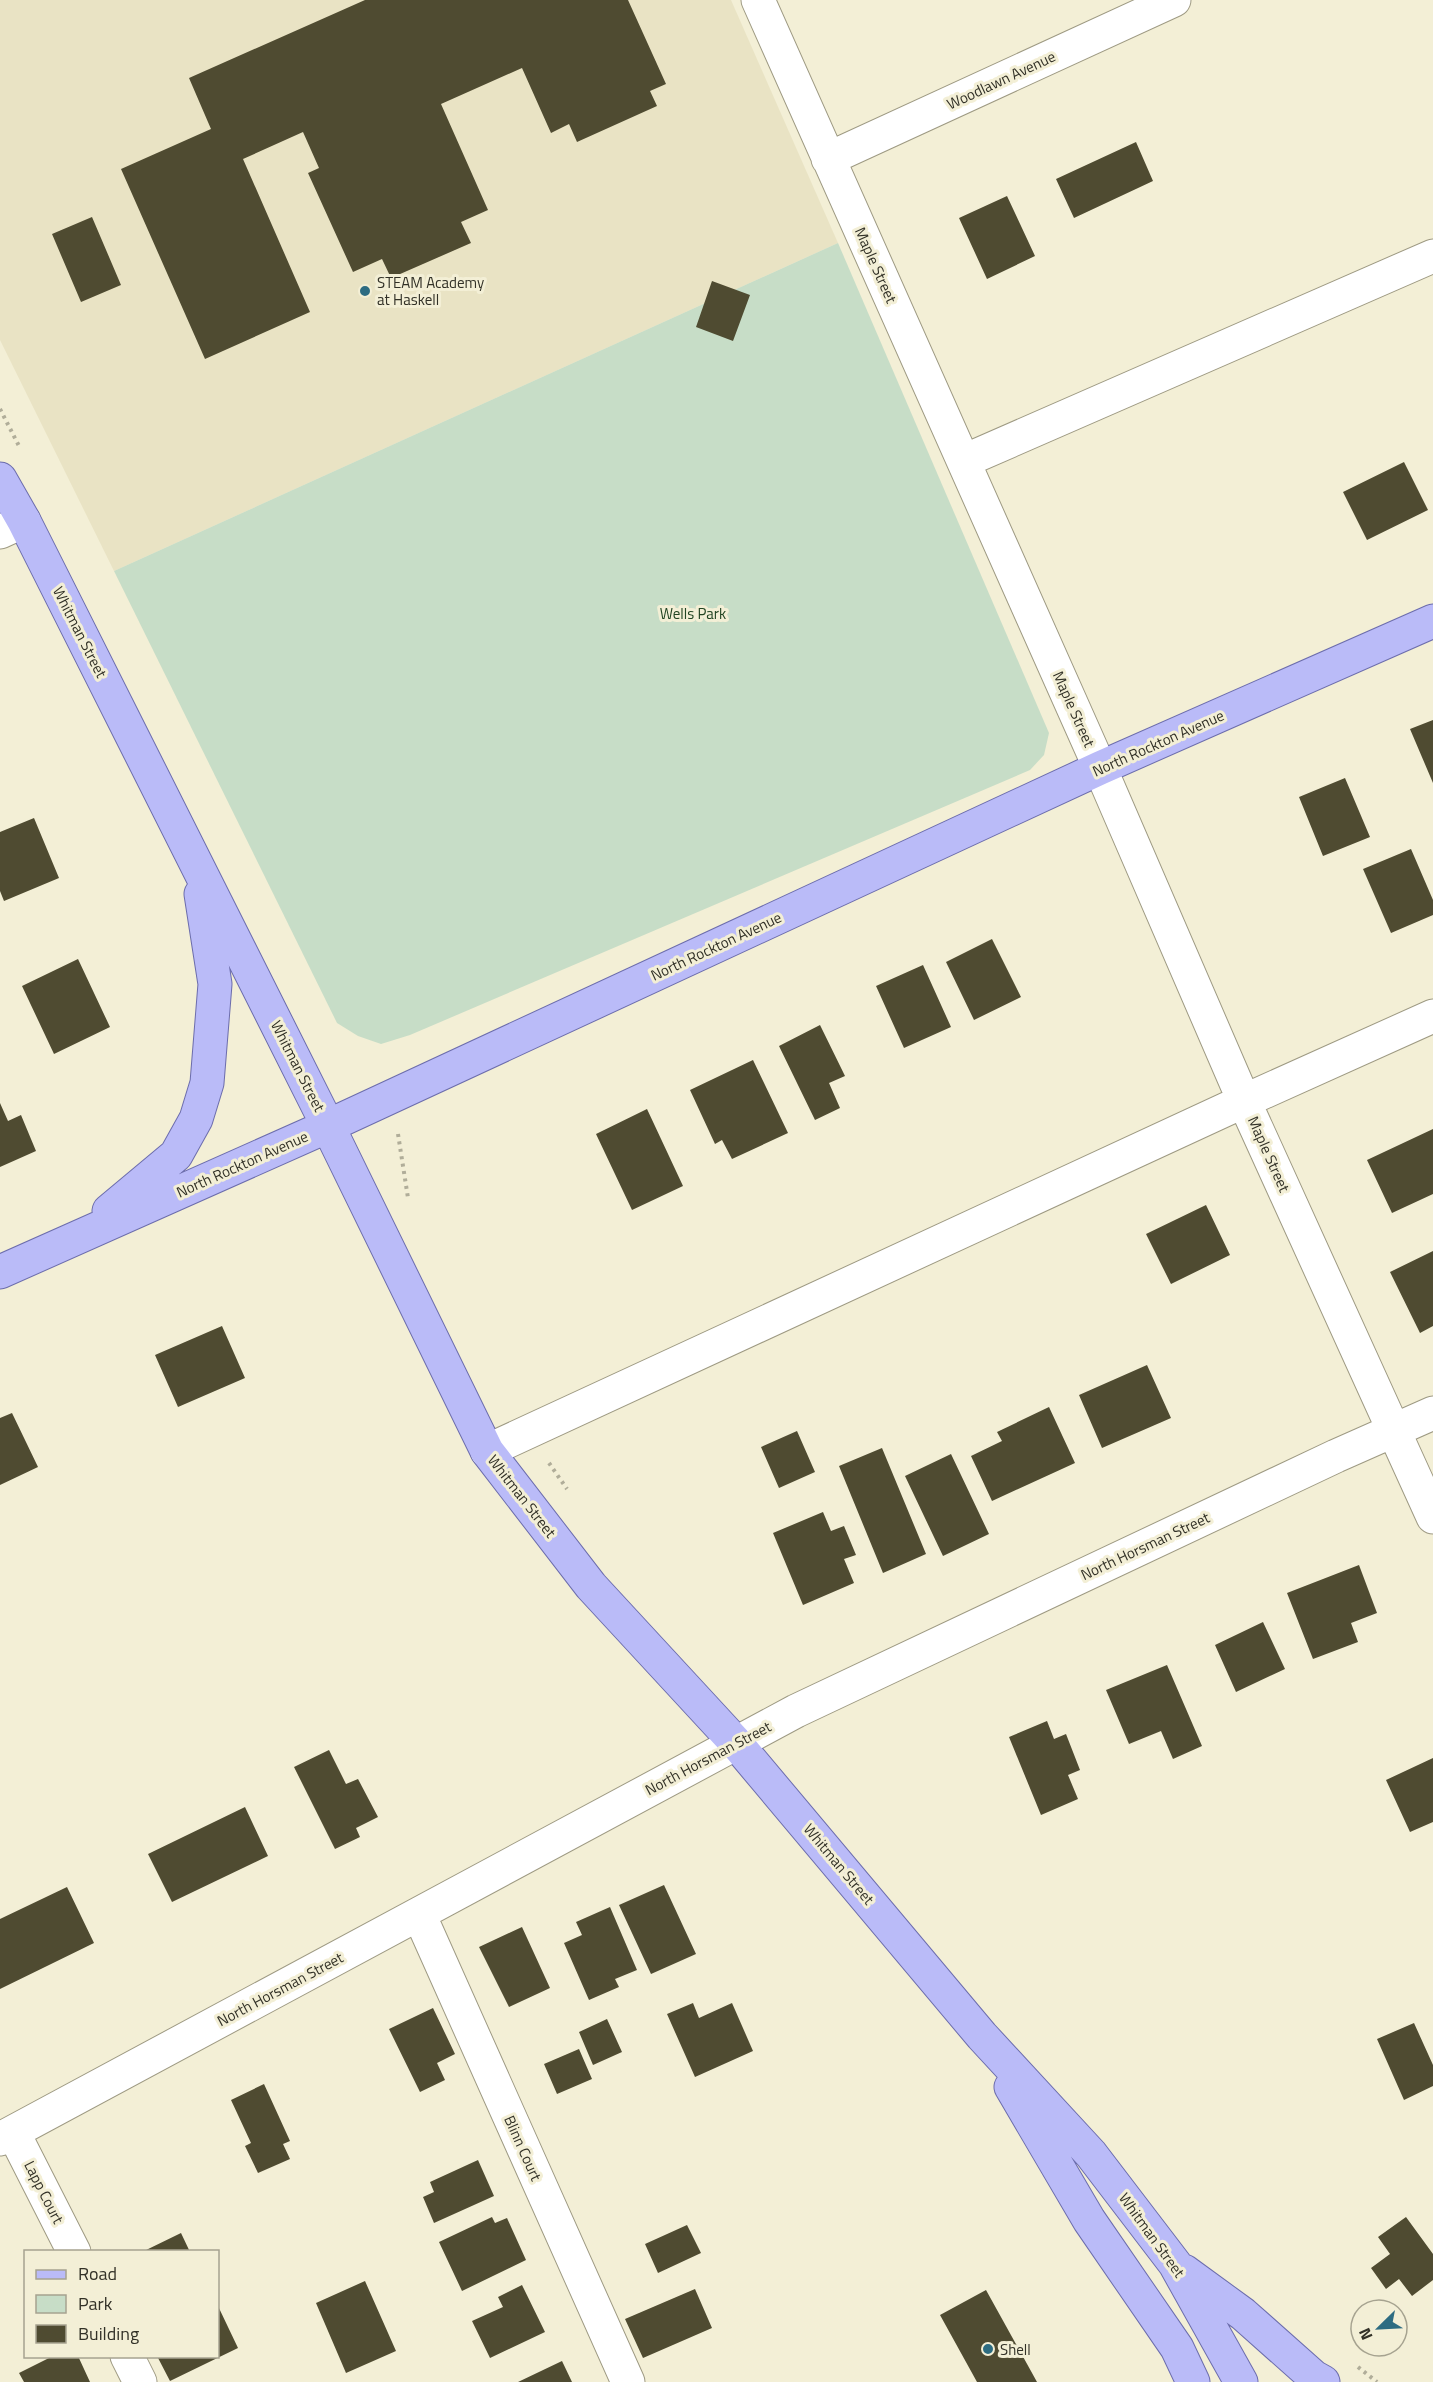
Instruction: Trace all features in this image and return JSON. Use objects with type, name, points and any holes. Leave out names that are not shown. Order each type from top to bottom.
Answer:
[{"type":"main road","name":"Whitman Street","points":[[0,479],[12,527],[197,866],[328,1126],[487,1451],[591,1586],[736,1743],[982,2036],[1092,2154],[1175,2264],[1241,2382]]},
{"type":"main road","name":"North Rockton Avenue","points":[[0,1272],[328,1126],[1100,768],[1433,621]]},
{"type":"main road","points":[[75,1238],[176,1155],[196,1119],[207,1083],[215,984],[197,866]]},
{"type":"main road","points":[[982,2036],[1089,2220],[1177,2348],[1193,2382]]},
{"type":"main road","points":[[1175,2264],[1243,2314],[1314,2377],[1323,2382]]},
{"type":"street","name":"Maple Street","points":[[758,0],[1100,768],[1244,1101],[1433,1517]]},
{"type":"street","name":"Woodlawn Avenue","points":[[828,159],[1174,0]]},
{"type":"street","points":[[964,461],[1433,256]]},
{"type":"street","points":[[487,1451],[1433,1016]]},
{"type":"street","name":"North Horsman Street","points":[[7,2136],[796,1711],[1433,1413]]},
{"type":"street","name":"Blinn Court","points":[[419,1914],[628,2382]]},
{"type":"street","name":"Lapp Court","points":[[7,2136],[73,2250]]},
{"type":"street","points":[[128,2358],[140,2382]]},
{"type":"path","points":[[0,409],[22,452]]},
{"type":"path","points":[[392,1096],[409,1208]]},
{"type":"path","points":[[528,1433],[574,1498]]},
{"type":"path","points":[[1350,2361],[1377,2382]]},
{"type":"shaded area","name":"STEAM Academy at Haskell","points":[[0,0],[731,0],[838,243],[114,571],[0,340]]},
{"type":"green space","name":"Wells Park","points":[[838,243],[1049,733],[1044,755],[1030,770],[410,1035],[381,1044],[358,1036],[337,1023],[114,571]]},
{"type":"building","points":[[365,0],[628,0],[666,84],[650,91],[657,106],[577,142],[569,124],[551,133],[522,68],[441,104],[488,210],[461,222],[471,243],[391,278],[382,259],[353,272],[308,173],[319,168],[303,132],[243,159],[310,312],[205,359],[121,169],[211,129],[189,78]]},
{"type":"building","points":[[1136,142],[1153,181],[1074,218],[1056,179]]},
{"type":"building","points":[[1007,196],[1035,256],[987,279],[959,218]]},
{"type":"building","points":[[92,217],[121,285],[81,302],[52,234]]},
{"type":"building","points":[[712,281],[750,295],[733,341],[696,327]]},
{"type":"building","points":[[1404,462],[1428,510],[1367,540],[1343,492]]},
{"type":"building","points":[[1433,720],[1433,783],[1410,729]]},
{"type":"building","points":[[1345,778],[1370,837],[1323,856],[1299,797]]},
{"type":"building","points":[[34,818],[59,878],[4,901],[0,891],[0,832]]},
{"type":"building","points":[[1411,849],[1433,900],[1433,915],[1391,933],[1363,869]]},
{"type":"building","points":[[992,939],[1021,997],[974,1020],[946,962]]},
{"type":"building","points":[[78,959],[110,1027],[54,1054],[22,986]]},
{"type":"building","points":[[923,965],[951,1027],[904,1048],[876,986]]},
{"type":"building","points":[[820,1025],[845,1076],[829,1083],[840,1108],[815,1120],[779,1046]]},
{"type":"building","points":[[753,1060],[788,1133],[732,1159],[722,1140],[715,1144],[690,1090]]},
{"type":"building","points":[[0,1103],[8,1121],[21,1115],[36,1151],[0,1167]]},
{"type":"building","points":[[647,1109],[683,1186],[632,1210],[596,1134]]},
{"type":"building","points":[[1433,1129],[1433,1194],[1392,1213],[1367,1160]]},
{"type":"building","points":[[1206,1205],[1230,1255],[1171,1284],[1146,1234]]},
{"type":"building","points":[[1433,1251],[1433,1326],[1420,1333],[1390,1272]]},
{"type":"building","points":[[222,1326],[245,1378],[178,1407],[155,1355]]},
{"type":"building","points":[[1147,1365],[1171,1418],[1102,1448],[1079,1395]]},
{"type":"building","points":[[1049,1407],[1075,1463],[992,1501],[971,1456],[1002,1441],[997,1432]]},
{"type":"building","points":[[12,1413],[38,1467],[0,1485],[0,1418]]},
{"type":"building","points":[[797,1431],[815,1472],[779,1488],[761,1447]]},
{"type":"building","points":[[882,1448],[926,1554],[883,1573],[839,1466]]},
{"type":"building","points":[[951,1454],[989,1534],[943,1556],[905,1476]]},
{"type":"building","points":[[823,1512],[831,1531],[844,1526],[856,1555],[844,1559],[854,1583],[803,1605],[773,1533]]},
{"type":"building","points":[[1359,1565],[1377,1613],[1351,1623],[1358,1642],[1313,1659],[1287,1593]]},
{"type":"building","points":[[1263,1622],[1285,1669],[1236,1692],[1215,1645]]},
{"type":"building","points":[[1167,1665],[1202,1746],[1173,1759],[1161,1731],[1129,1744],[1106,1690]]},
{"type":"building","points":[[1047,1721],[1054,1739],[1066,1734],[1080,1770],[1068,1775],[1078,1799],[1041,1815],[1009,1737]]},
{"type":"building","points":[[329,1750],[346,1784],[358,1779],[378,1817],[356,1828],[360,1837],[335,1849],[294,1767]]},
{"type":"building","points":[[1433,1758],[1433,1822],[1410,1832],[1386,1780]]},
{"type":"building","points":[[245,1807],[268,1856],[172,1902],[148,1854]]},
{"type":"building","points":[[664,1885],[696,1954],[651,1974],[619,1905]]},
{"type":"building","points":[[67,1887],[94,1943],[0,1989],[0,1919]]},
{"type":"building","points":[[610,1907],[637,1970],[615,1979],[619,1987],[589,2000],[564,1943],[582,1935],[576,1922]]},
{"type":"building","points":[[522,1927],[550,1988],[509,2007],[479,1947]]},
{"type":"building","points":[[693,2003],[699,2018],[732,2003],[753,2051],[695,2077],[667,2014]]},
{"type":"building","points":[[433,2008],[455,2054],[437,2063],[445,2080],[420,2092],[389,2029]]},
{"type":"building","points":[[607,2019],[622,2052],[593,2065],[579,2032]]},
{"type":"building","points":[[1414,2023],[1433,2065],[1433,2086],[1404,2100],[1377,2039]]},
{"type":"building","points":[[579,2049],[592,2079],[557,2094],[544,2064]]},
{"type":"building","points":[[264,2084],[290,2141],[283,2144],[290,2159],[258,2173],[245,2146],[251,2143],[231,2100]]},
{"type":"building","points":[[478,2160],[494,2196],[434,2223],[423,2197],[434,2192],[430,2182]]},
{"type":"building","points":[[492,2217],[495,2223],[507,2218],[526,2260],[462,2291],[439,2242]]},
{"type":"building","points":[[1406,2217],[1433,2254],[1433,2280],[1412,2296],[1399,2279],[1386,2289],[1371,2268],[1390,2254],[1378,2237]]},
{"type":"building","points":[[687,2225],[701,2253],[658,2273],[645,2244]]},
{"type":"building","points":[[181,2233],[189,2250],[146,2250]]},
{"type":"building","points":[[365,2281],[396,2351],[346,2373],[316,2303]]},
{"type":"building","points":[[522,2285],[545,2332],[490,2358],[472,2321],[503,2307],[498,2297]]},
{"type":"building","points":[[695,2289],[712,2328],[643,2358],[625,2319]]},
{"type":"building","name":"Shell","points":[[986,2290],[1037,2382],[977,2382],[940,2315]]},
{"type":"building","points":[[219,2308],[238,2348],[219,2357]]},
{"type":"building","points":[[49,2358],[79,2358],[90,2382],[24,2382],[19,2373]]},
{"type":"building","points":[[158,2358],[217,2358],[170,2381]]},
{"type":"building","points":[[562,2361],[572,2382],[518,2382]]},
{"type":"place","name":"STEAM Academy at Haskell","points":[[365,291]]},
{"type":"place","name":"Shell","points":[[988,2349]]}]
